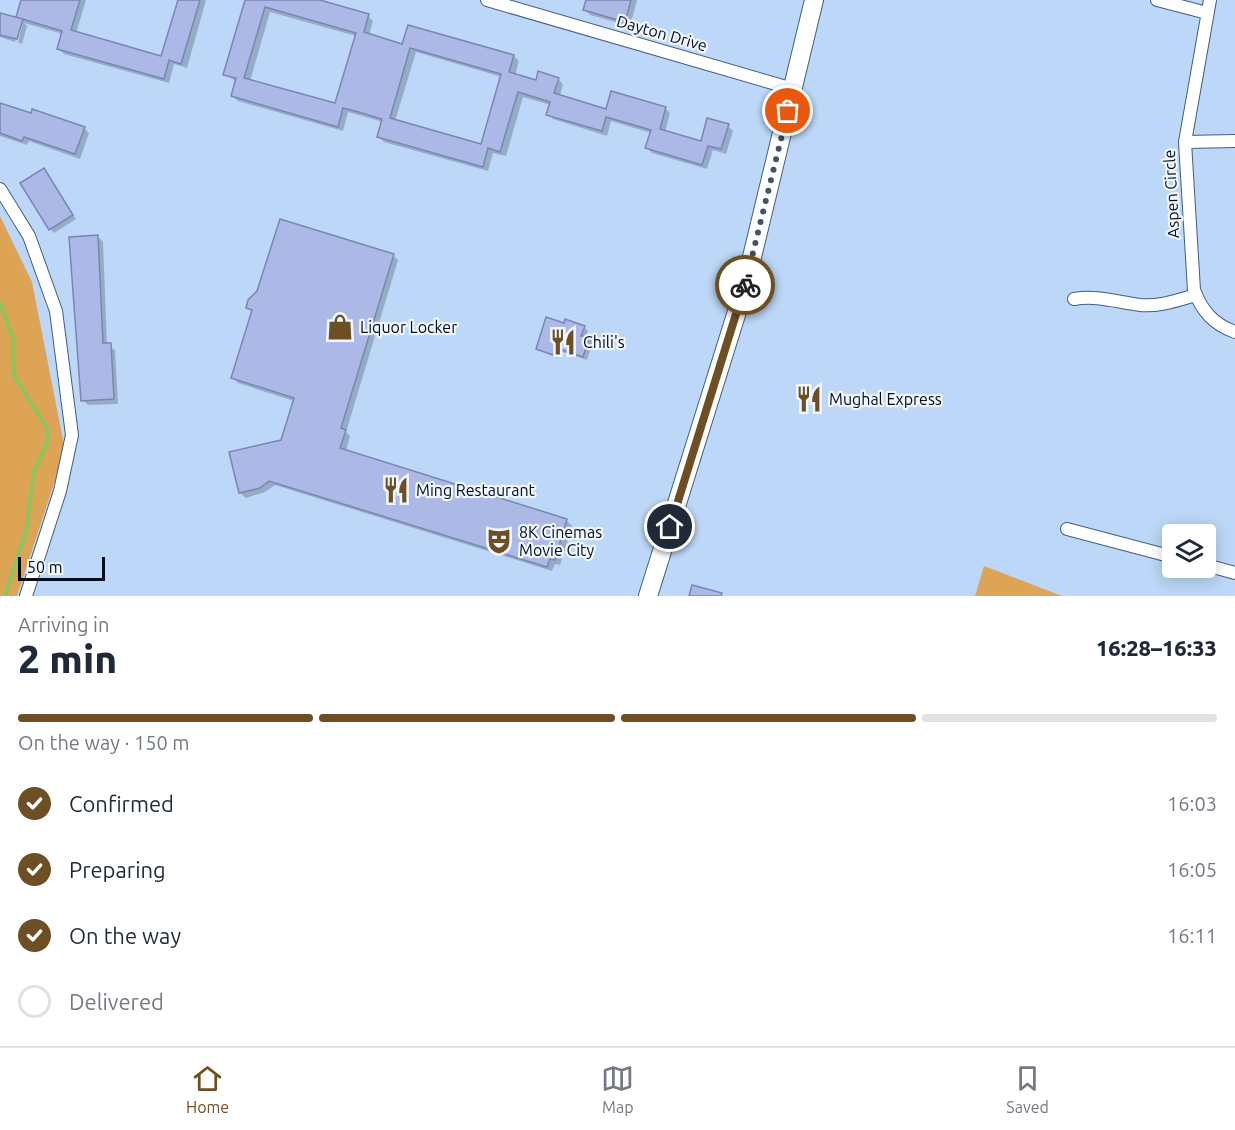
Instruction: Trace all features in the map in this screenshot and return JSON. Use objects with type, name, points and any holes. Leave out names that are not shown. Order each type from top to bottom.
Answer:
[{"type":"main road","points":[[648,596],[745,286],[814,0]]},
{"type":"street","name":"Dayton Drive","points":[[488,0],[793,89]]},
{"type":"street","points":[[1157,0],[1207,13]]},
{"type":"street","name":"Aspen Circle","points":[[1196,296],[1185,142],[1210,0]]},
{"type":"street","points":[[1185,142],[1235,141]]},
{"type":"street","points":[[0,189],[29,236],[56,311],[72,435],[60,491],[26,596]]},
{"type":"street","points":[[1074,299],[1091,296],[1139,305],[1161,304],[1196,296],[1202,310],[1216,323],[1235,332]]},
{"type":"street","points":[[1067,529],[1162,554]]},
{"type":"street","points":[[1216,568],[1235,573]]},
{"type":"shaded area","points":[[0,216],[32,282],[65,450],[17,596],[0,596]]},
{"type":"shaded area","points":[[984,566],[1062,596],[975,596]]},
{"type":"building","points":[[21,0],[80,0],[71,30],[161,56],[178,0],[200,0],[181,64],[169,60],[164,79],[57,49],[62,31],[16,17]]},
{"type":"building","points":[[245,0],[320,0],[369,14],[364,32],[402,44],[408,25],[514,55],[509,72],[536,80],[538,71],[559,78],[554,93],[606,109],[611,91],[666,107],[660,129],[701,141],[707,118],[729,124],[721,149],[708,146],[702,165],[645,148],[651,130],[606,117],[602,131],[546,115],[550,102],[518,92],[500,152],[488,148],[483,167],[377,137],[382,119],[355,111],[343,108],[338,127],[231,96],[236,78],[223,75]],"holes":[[[265,7],[356,33],[335,103],[244,78]],[[410,48],[501,74],[481,144],[390,118]]]},
{"type":"building","points":[[586,0],[631,0],[625,22],[583,10]]},
{"type":"building","points":[[0,13],[23,19],[17,39],[0,35]]},
{"type":"building","points":[[0,103],[31,113],[32,109],[85,127],[75,154],[24,137],[22,141],[0,133]]},
{"type":"building","points":[[44,168],[73,215],[49,230],[20,183]]},
{"type":"building","points":[[280,219],[394,254],[341,428],[346,430],[340,448],[567,519],[555,560],[550,559],[547,567],[269,481],[260,488],[239,493],[229,452],[281,440],[294,398],[231,378],[252,310],[246,308],[248,300],[257,291]]},
{"type":"building","points":[[98,235],[103,343],[111,343],[114,399],[81,401],[69,237]]},
{"type":"building","name":"Chili's","points":[[546,317],[564,323],[565,319],[585,326],[581,336],[590,336],[583,357],[556,348],[553,355],[536,349]]},
{"type":"building","points":[[692,585],[722,593],[721,596],[689,596]]},
{"type":"waterway","points":[[0,303],[13,337],[14,375],[47,428],[48,441],[34,471],[26,531],[5,596]]},
{"type":"way so far","points":[[745,285],[788,111]]},
{"type":"place","name":"Liquor Locker","points":[[340,327]]},
{"type":"place","name":"Chili's","points":[[563,342]]},
{"type":"place","name":"Mughal Express","points":[[809,399]]},
{"type":"place","name":"Ming Restaurant","points":[[396,490]]},
{"type":"place","name":"8K Cinemas Movie City","points":[[499,541]]},
{"type":"route","points":[[670,527],[745,285]]}]
